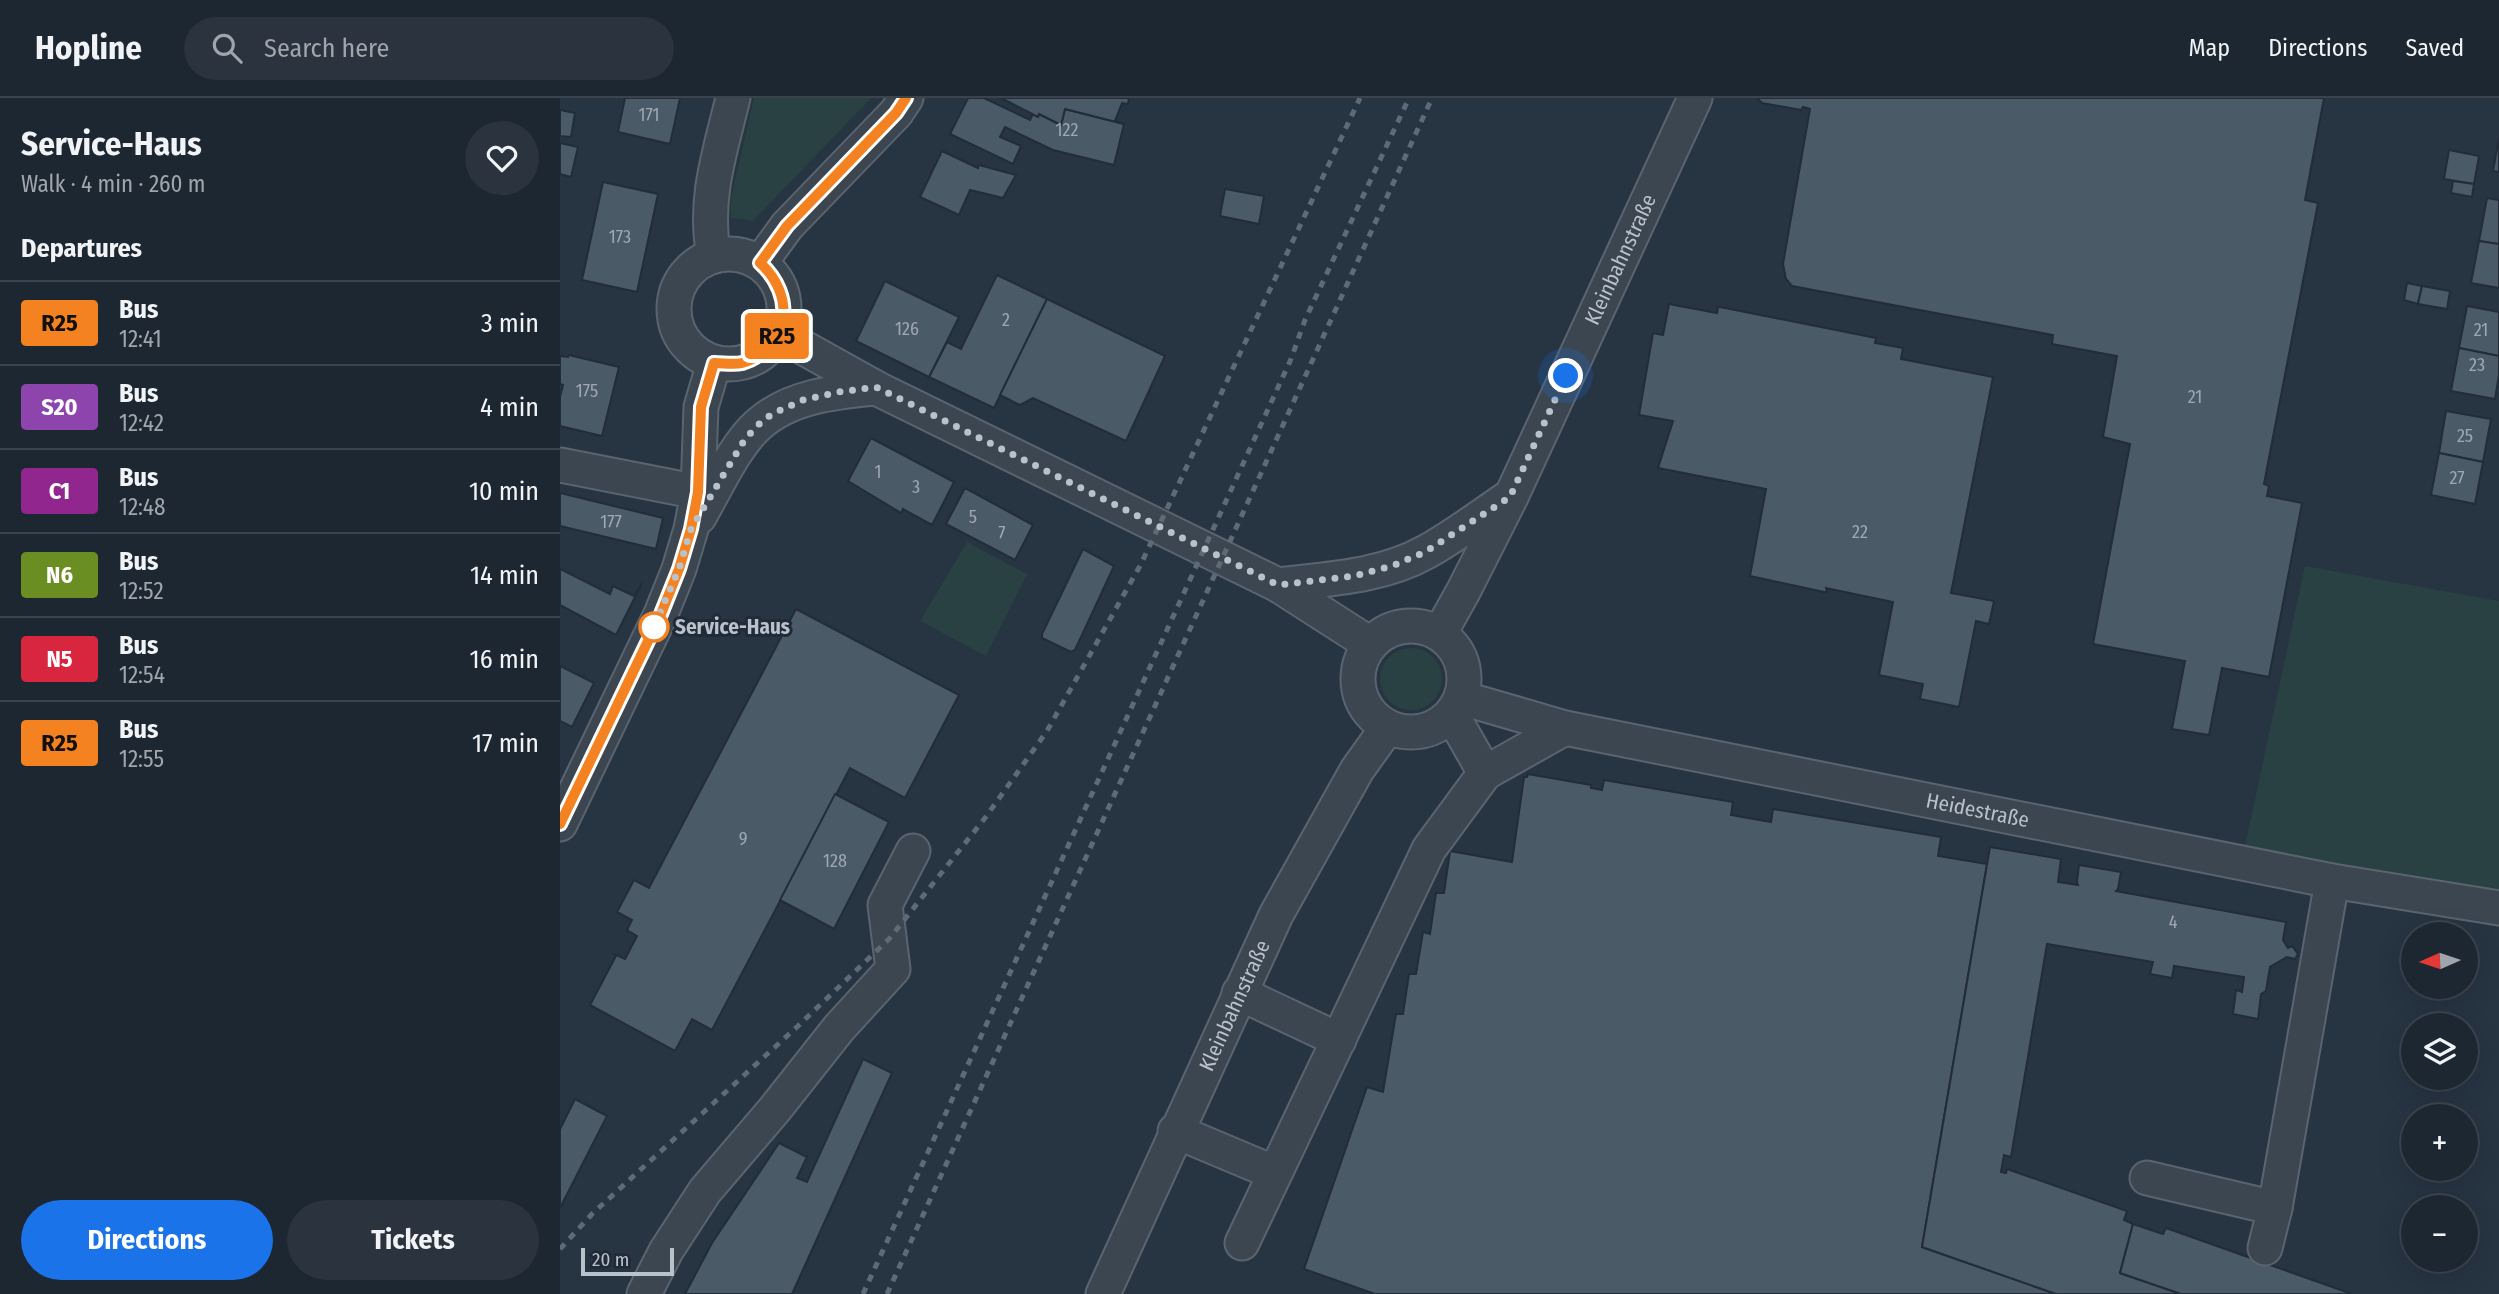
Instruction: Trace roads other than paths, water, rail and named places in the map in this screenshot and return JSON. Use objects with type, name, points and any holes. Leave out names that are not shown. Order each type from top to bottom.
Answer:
[{"type":"street","points":[[714,256],[710,233],[710,195],[733,98]]},
{"type":"street","points":[[760,263],[787,226],[896,113],[906,98]]},
{"type":"street","name":"Kleinbahnstraße","points":[[1440,633],[1510,497],[1695,98]]},
{"type":"street","points":[[739,254],[760,263],[772,274],[780,287],[784,315],[779,334],[761,355],[739,364],[714,363],[697,355],[683,340],[676,324],[674,303],[679,284],[701,261],[714,256],[739,254]]},
{"type":"street","points":[[779,334],[876,387],[1278,585],[1370,644]]},
{"type":"street","points":[[560,824],[661,614],[679,569],[698,492],[701,407],[714,363]]},
{"type":"street","points":[[691,529],[745,439],[772,414],[803,400],[876,387]]},
{"type":"street","points":[[560,466],[698,492]]},
{"type":"street","points":[[1278,585],[1354,576],[1392,566],[1425,552],[1510,497]]},
{"type":"street","points":[[1410,625],[1440,633],[1458,653],[1465,675],[1457,706],[1434,729],[1410,734],[1387,728],[1366,710],[1357,684],[1359,662],[1370,644],[1390,629],[1410,625]]},
{"type":"street","points":[[1457,706],[1485,773]]},
{"type":"street","name":"Heidestraße","points":[[1457,706],[2332,881],[2499,908]]},
{"type":"street","name":"Kleinbahnstraße","points":[[1103,1294],[1238,993],[1276,915],[1357,770],[1387,728]]},
{"type":"street","points":[[1242,1243],[1429,849],[1485,773],[1565,729]]},
{"type":"street","points":[[644,1294],[666,1251],[705,1191],[839,1028],[893,969],[885,905],[913,851]]},
{"type":"street","points":[[2265,1248],[2332,881]]},
{"type":"street","points":[[1238,993],[1339,1040]]},
{"type":"street","points":[[1175,1132],[1275,1174]]},
{"type":"street","points":[[2147,1178],[2274,1208]]},
{"type":"railway","points":[[560,1249],[592,1214],[889,939],[985,818],[1047,731],[1141,564],[1360,98]]},
{"type":"railway","points":[[863,1294],[1291,359],[1305,320],[1409,98]]},
{"type":"railway","points":[[887,1294],[1432,98]]},
{"type":"place","name":"Service-Haus","points":[[654,627]]}]
